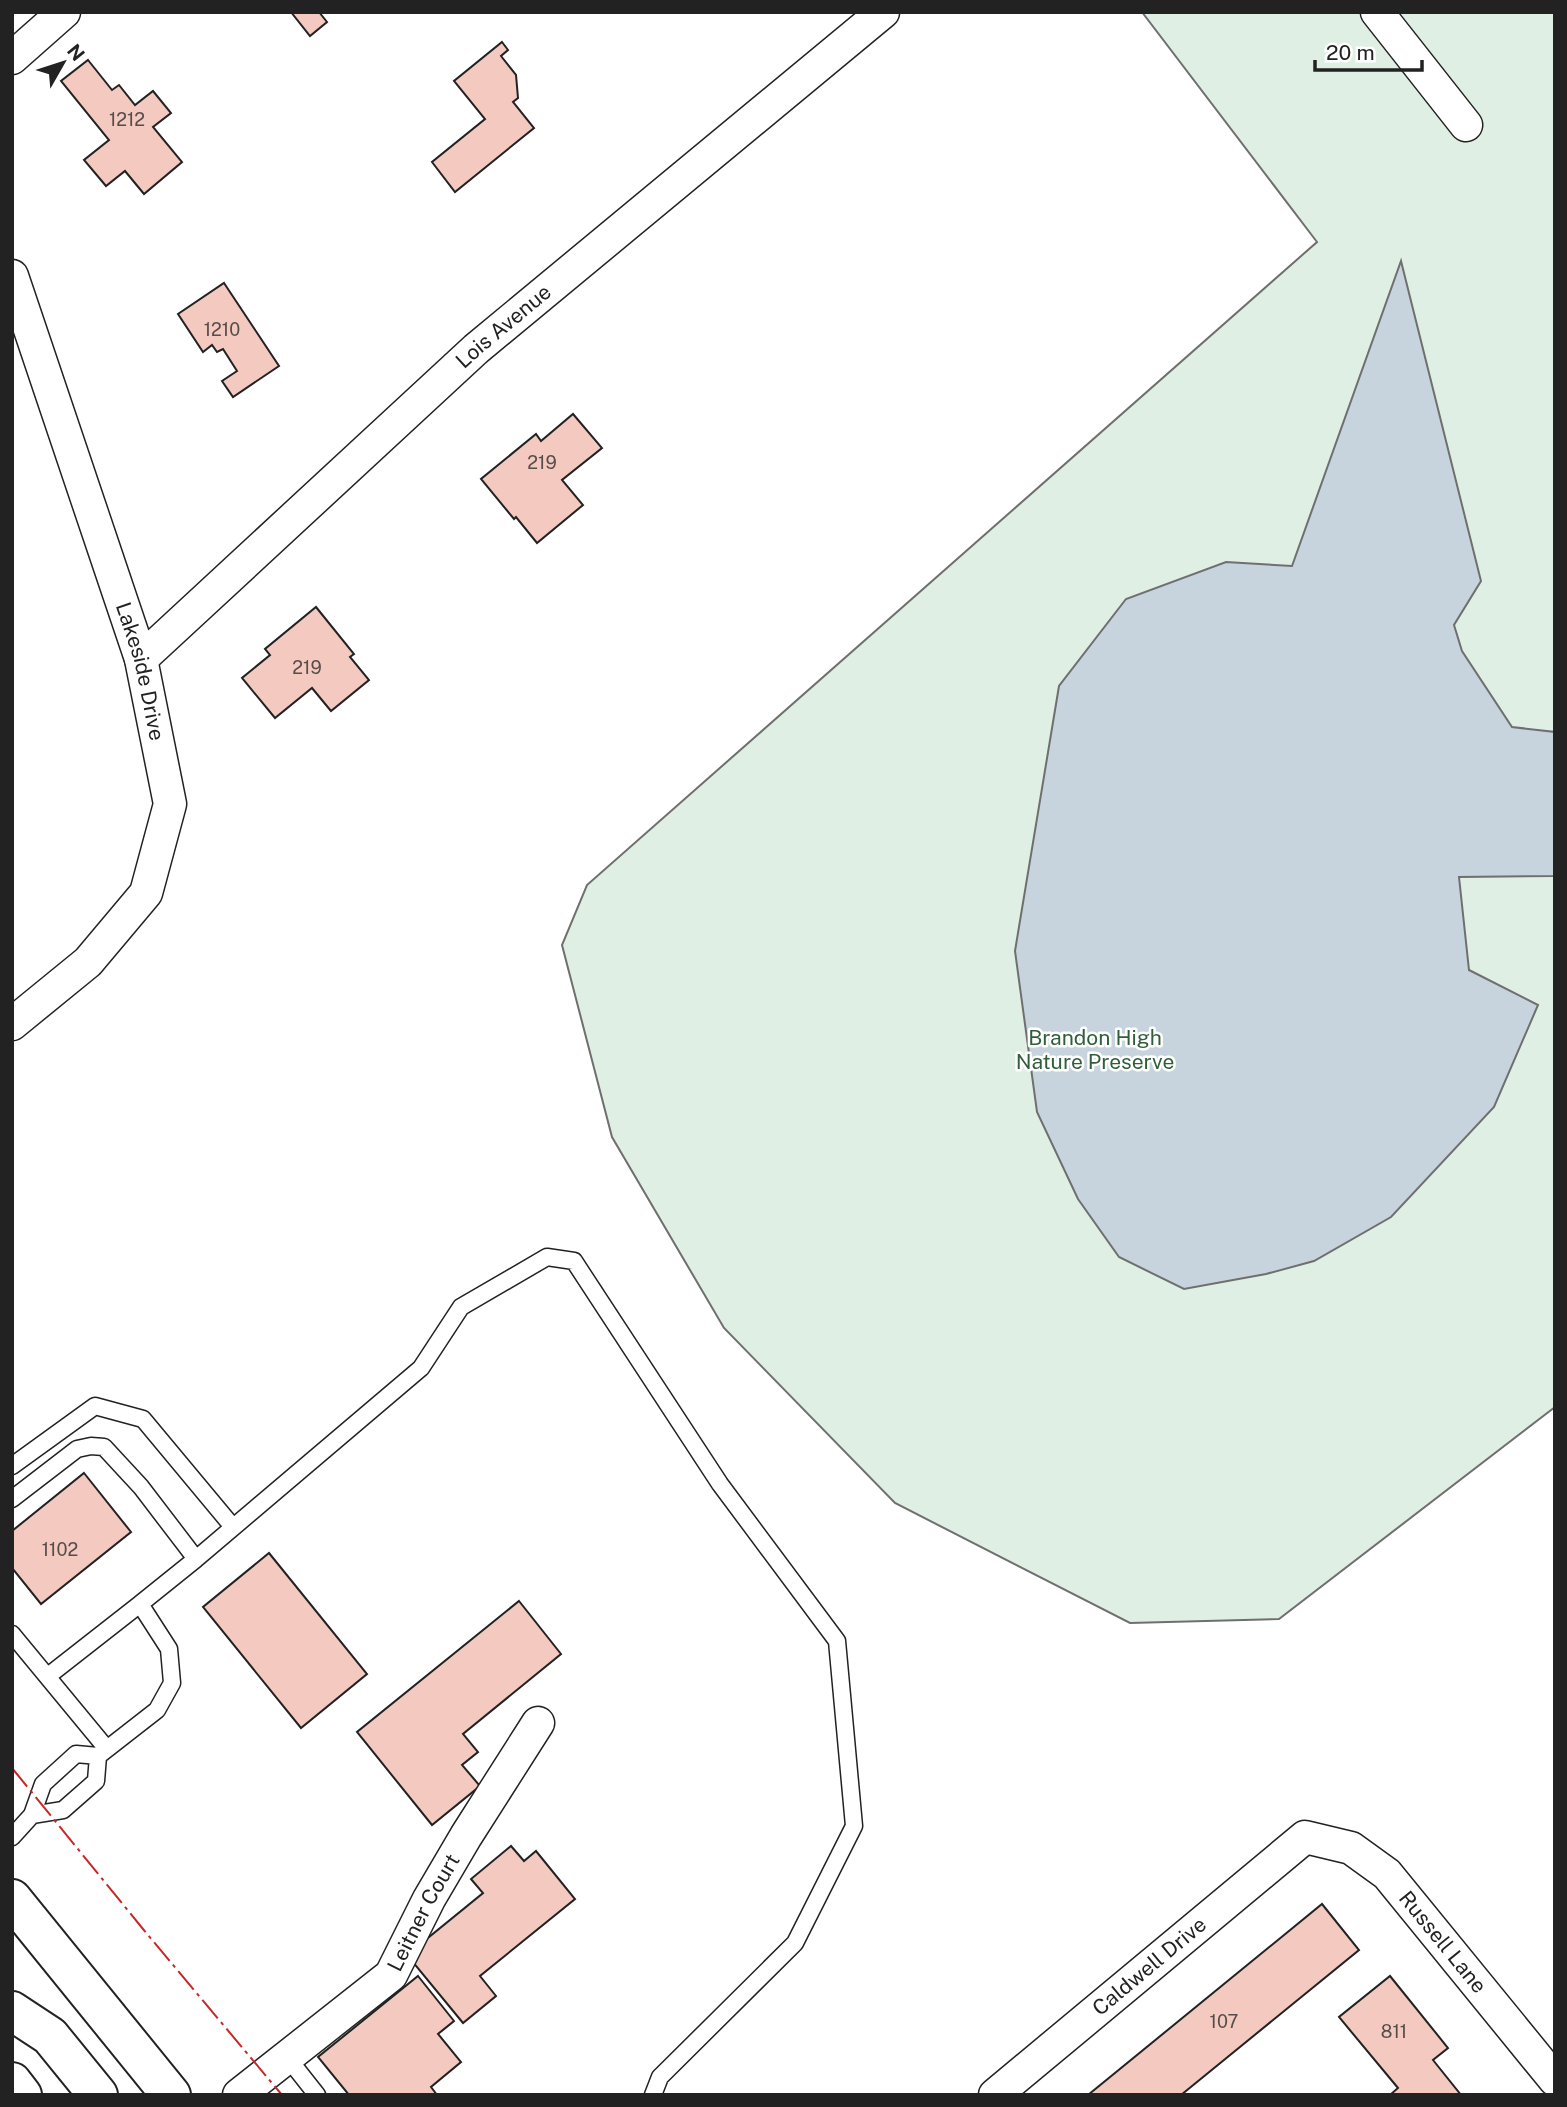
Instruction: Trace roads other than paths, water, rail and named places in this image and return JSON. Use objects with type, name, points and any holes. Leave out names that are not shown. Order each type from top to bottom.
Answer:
[{"type":"highway","points":[[12,1899],[171,2095]]},
{"type":"highway","points":[[12,2011],[50,2036],[98,2095]]},
{"type":"highway","points":[[12,2082],[22,2095]]},
{"type":"street","points":[[12,58],[64,12]]},
{"type":"street","name":"Lois Avenue","points":[[141,659],[476,349],[883,12]]},
{"type":"street","points":[[1377,12],[1466,125]]},
{"type":"street","name":"Lakeside Drive","points":[[12,276],[141,659],[170,804],[146,893],[88,962],[12,1024]]},
{"type":"street","name":"Leitner Court","points":[[239,2095],[391,1975],[429,1899],[538,1723]]},
{"type":"street","name":"Russell Lane","points":[[1305,1837],[1351,1848],[1388,1874],[1555,2080]]},
{"type":"street","name":"Caldwell Drive","points":[[995,2095],[1305,1837]]},
{"type":"lane","points":[[48,1676],[196,1559],[421,1368],[461,1307],[547,1257],[573,1261],[720,1484],[837,1641],[854,1826],[795,1943],[660,2077],[653,2095]]},
{"type":"lane","points":[[12,1466],[95,1406],[143,1419],[233,1527]]},
{"type":"lane","points":[[12,1499],[77,1449],[104,1447],[141,1487],[196,1559]]},
{"type":"lane","points":[[12,1837],[32,1815],[43,1784],[76,1754],[103,1752],[157,1710],[172,1683],[169,1649],[140,1604]]},
{"type":"lane","points":[[12,1634],[48,1676],[103,1752],[96,1781],[63,1810],[32,1815]]},
{"type":"lane","points":[[287,2057],[317,2095]]},
{"type":"park label","name":"Brandon High Nature Preserve","points":[[1095,1050]]}]
